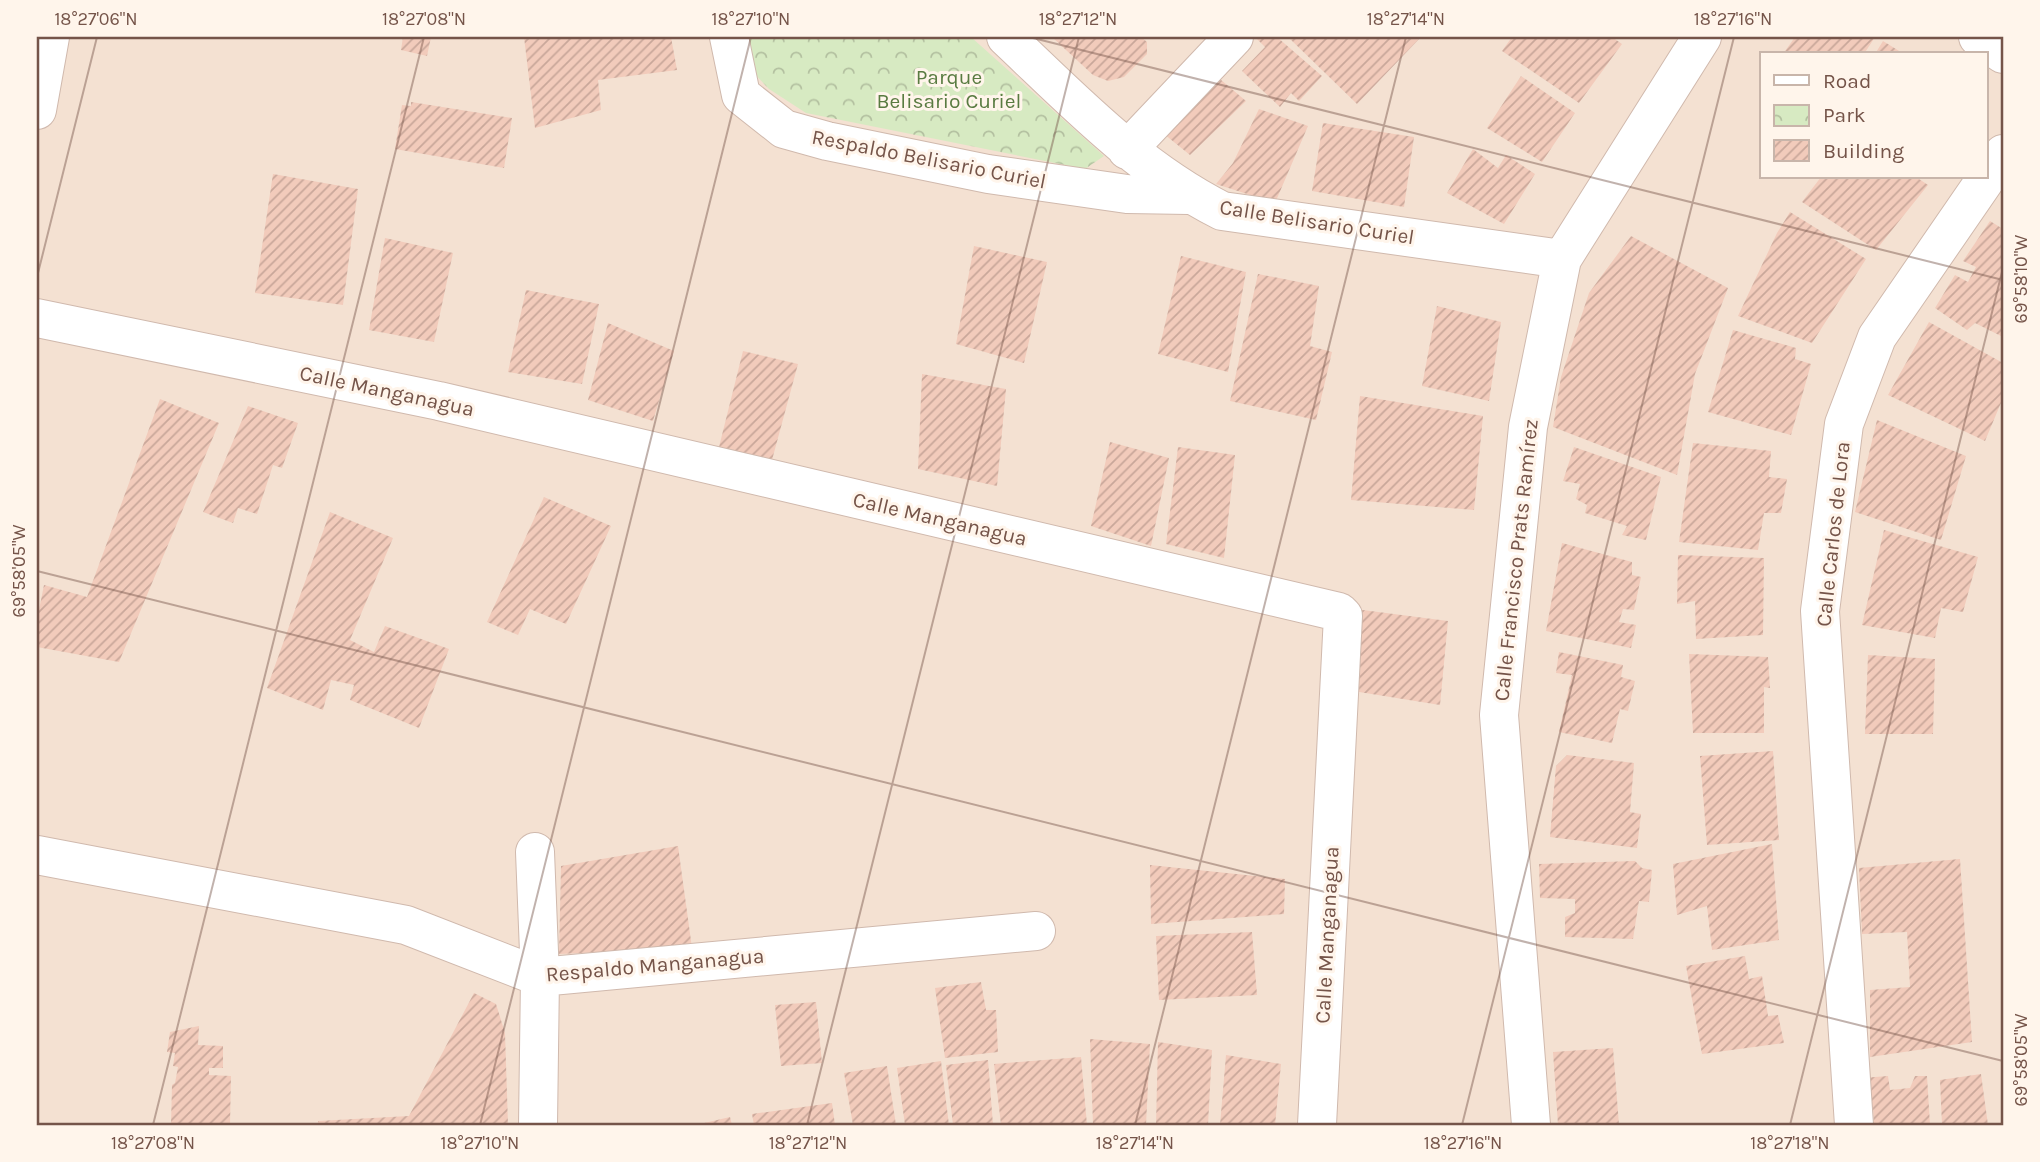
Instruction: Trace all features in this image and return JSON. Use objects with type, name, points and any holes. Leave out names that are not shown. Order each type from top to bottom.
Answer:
[{"type":"street","points":[[37,110],[50,37]]},
{"type":"street","name":"Respaldo Belisario Curiel","points":[[729,37],[741,95],[784,130],[988,174],[1127,194],[1189,194]]},
{"type":"street","name":"Calle Belisario Curiel","points":[[1006,37],[1127,150],[1189,194],[1222,211],[1562,260]]},
{"type":"street","points":[[1127,150],[1234,37]]},
{"type":"street","name":"Calle Francisco Prats Ramírez","points":[[1531,1125],[1499,715],[1528,427],[1562,260],[1702,37]]},
{"type":"street","points":[[1978,37],[2003,54]]},
{"type":"street","name":"Calle Carlos de Lora","points":[[1988,176],[2003,154]]},
{"type":"street","name":"Calle Carlos de Lora","points":[[1854,1125],[1821,611],[1844,424],[1877,337],[1986,178]]},
{"type":"street","name":"Calle Manganagua","points":[[37,318],[439,401],[1339,612],[1343,617],[1317,1125]]},
{"type":"street","points":[[535,852],[540,977],[538,1125]]},
{"type":"street","name":"Respaldo Manganagua","points":[[37,855],[407,925],[540,977],[1036,931]]},
{"type":"shaded area","points":[[37,37],[2003,37],[2003,1125],[37,1125]]},
{"type":"green space","name":"Parque Belisario Curiel","points":[[743,37],[971,37],[1104,156],[1085,169],[806,113],[769,89],[747,66]]},
{"type":"building","points":[[403,37],[431,37],[427,56],[401,50]]},
{"type":"building","points":[[524,37],[671,37],[677,70],[598,80],[601,110],[535,128]]},
{"type":"building","points":[[1052,37],[1141,37],[1147,42],[1147,54],[1124,77],[1108,81],[1093,75]]},
{"type":"building","points":[[1277,37],[1322,76],[1299,101],[1291,93],[1280,107],[1242,71],[1265,47],[1257,39]]},
{"type":"building","points":[[1288,37],[1421,37],[1357,104]]},
{"type":"building","points":[[1512,37],[1612,37],[1622,44],[1579,103],[1502,51]]},
{"type":"building","points":[[1795,37],[1875,37],[1865,52],[1784,52]]},
{"type":"building","points":[[1883,41],[1901,52],[1876,52]]},
{"type":"building","points":[[1214,74],[1246,101],[1190,155],[1164,134]]},
{"type":"building","points":[[1521,76],[1575,113],[1542,162],[1487,128]]},
{"type":"building","points":[[411,102],[512,118],[504,168],[395,149],[402,105],[411,106]]},
{"type":"building","points":[[1259,109],[1308,126],[1275,203],[1216,184],[1233,163]]},
{"type":"building","points":[[1323,123],[1414,137],[1404,207],[1312,191]]},
{"type":"building","points":[[1473,149],[1498,168],[1506,155],[1535,174],[1504,224],[1447,193]]},
{"type":"building","points":[[273,174],[358,189],[343,305],[255,293]]},
{"type":"building","points":[[1820,178],[1918,178],[1928,185],[1876,250],[1802,202]]},
{"type":"building","points":[[1790,212],[1866,259],[1812,343],[1738,316],[1777,233]]},
{"type":"building","points":[[1990,221],[2003,229],[2003,337],[1975,323],[1967,330],[1935,308],[1955,275],[1968,282],[1976,267],[1963,261]]},
{"type":"building","points":[[1631,236],[1728,288],[1695,374],[1677,475],[1553,427],[1561,377],[1589,293]]},
{"type":"building","points":[[385,238],[453,253],[434,342],[369,330]]},
{"type":"building","points":[[974,246],[1047,262],[1024,363],[956,344]]},
{"type":"building","points":[[1181,256],[1246,272],[1228,372],[1158,354]]},
{"type":"building","points":[[1258,274],[1319,286],[1310,346],[1332,352],[1316,420],[1230,401]]},
{"type":"building","points":[[526,290],[599,304],[582,384],[508,372]]},
{"type":"building","points":[[1437,306],[1501,322],[1489,401],[1422,386]]},
{"type":"building","points":[[1929,322],[2003,363],[2003,398],[1985,441],[1888,395]]},
{"type":"building","points":[[608,323],[674,351],[653,421],[588,400]]},
{"type":"building","points":[[1733,330],[1796,348],[1795,359],[1811,364],[1791,435],[1708,412]]},
{"type":"building","points":[[743,351],[798,364],[772,460],[719,447]]},
{"type":"building","points":[[922,374],[1006,389],[997,486],[918,469]]},
{"type":"building","points":[[1360,396],[1483,416],[1474,510],[1351,500]]},
{"type":"building","points":[[160,399],[219,423],[119,662],[37,647],[37,620],[44,585],[87,597]]},
{"type":"building","points":[[248,406],[298,423],[282,468],[273,465],[257,514],[238,508],[233,523],[203,512]]},
{"type":"building","points":[[1877,420],[1966,456],[1941,540],[1855,512]]},
{"type":"building","points":[[1110,442],[1169,458],[1151,546],[1091,526]]},
{"type":"building","points":[[1693,443],[1771,451],[1769,477],[1787,479],[1781,513],[1764,513],[1758,550],[1679,542]]},
{"type":"building","points":[[1178,447],[1235,455],[1224,558],[1166,544]]},
{"type":"building","points":[[1574,447],[1661,477],[1646,540],[1622,535],[1627,526],[1585,513],[1587,505],[1576,499],[1580,484],[1563,481]]},
{"type":"building","points":[[544,497],[611,526],[566,624],[530,609],[518,635],[487,622]]},
{"type":"building","points":[[330,512],[393,538],[350,640],[374,652],[385,626],[449,649],[419,728],[350,700],[354,685],[331,680],[323,710],[267,688]]},
{"type":"building","points":[[1884,530],[1978,557],[1963,612],[1941,608],[1935,638],[1862,625]]},
{"type":"building","points":[[1562,543],[1632,562],[1632,575],[1641,577],[1634,610],[1623,609],[1619,622],[1636,625],[1631,648],[1546,631]]},
{"type":"building","points":[[1678,555],[1764,558],[1763,635],[1696,639],[1695,601],[1677,604]]},
{"type":"building","points":[[1355,609],[1448,621],[1440,705],[1353,691]]},
{"type":"building","points":[[1559,652],[1623,665],[1621,677],[1635,681],[1628,711],[1620,709],[1612,743],[1559,732],[1572,675],[1556,673]]},
{"type":"building","points":[[1689,654],[1768,657],[1770,688],[1764,687],[1764,733],[1693,733]]},
{"type":"building","points":[[1868,655],[1935,659],[1933,734],[1865,734]]},
{"type":"building","points":[[1773,751],[1779,840],[1707,845],[1700,756]]},
{"type":"building","points":[[1567,755],[1634,763],[1630,812],[1641,814],[1637,848],[1550,837],[1556,766]]},
{"type":"building","points":[[1772,844],[1779,940],[1712,950],[1707,906],[1677,915],[1673,864]]},
{"type":"building","points":[[678,846],[692,948],[559,954],[561,866]]},
{"type":"building","points":[[1960,859],[1972,1042],[1870,1057],[1870,990],[1910,987],[1907,932],[1862,934],[1859,868]]},
{"type":"building","points":[[1635,861],[1642,868],[1652,870],[1649,902],[1639,901],[1633,939],[1565,937],[1565,917],[1575,913],[1575,899],[1540,898],[1539,864]]},
{"type":"building","points":[[1150,865],[1285,879],[1284,914],[1151,924]]},
{"type":"building","points":[[1252,932],[1257,995],[1159,1000],[1156,936]]},
{"type":"building","points":[[1745,956],[1749,979],[1762,976],[1768,1016],[1778,1015],[1784,1043],[1702,1054],[1686,966]]},
{"type":"building","points":[[981,982],[986,1010],[996,1010],[998,1052],[945,1058],[935,988]]},
{"type":"building","points":[[474,993],[496,1004],[505,1033],[508,1125],[318,1125],[318,1121],[409,1116]]},
{"type":"building","points":[[816,1002],[822,1063],[781,1066],[775,1005]]},
{"type":"building","points":[[199,1026],[198,1045],[223,1046],[223,1068],[209,1068],[209,1075],[231,1076],[230,1125],[171,1125],[172,1085],[175,1083],[178,1067],[173,1066],[175,1053],[167,1052],[170,1032]]},
{"type":"building","points":[[1090,1039],[1150,1044],[1146,1125],[1093,1125]]},
{"type":"building","points":[[1158,1042],[1212,1050],[1208,1125],[1156,1125]]},
{"type":"building","points":[[1613,1048],[1619,1125],[1558,1125],[1553,1052]]},
{"type":"building","points":[[1226,1055],[1281,1064],[1275,1125],[1220,1125]]},
{"type":"building","points":[[1081,1057],[1087,1125],[1001,1125],[994,1064]]},
{"type":"building","points":[[988,1060],[993,1125],[953,1125],[946,1065]]},
{"type":"building","points":[[941,1061],[949,1125],[905,1125],[897,1068]]},
{"type":"building","points":[[887,1066],[896,1125],[853,1125],[844,1073]]},
{"type":"building","points":[[1981,1074],[1988,1125],[1942,1125],[1940,1080]]},
{"type":"building","points":[[1888,1076],[1890,1090],[1910,1088],[1915,1076],[1927,1076],[1930,1125],[1874,1125],[1873,1107],[1865,1108],[1862,1078]]},
{"type":"building","points":[[832,1103],[835,1125],[754,1125],[752,1114]]},
{"type":"building","points":[[730,1117],[732,1125],[700,1125],[700,1124]]}]
